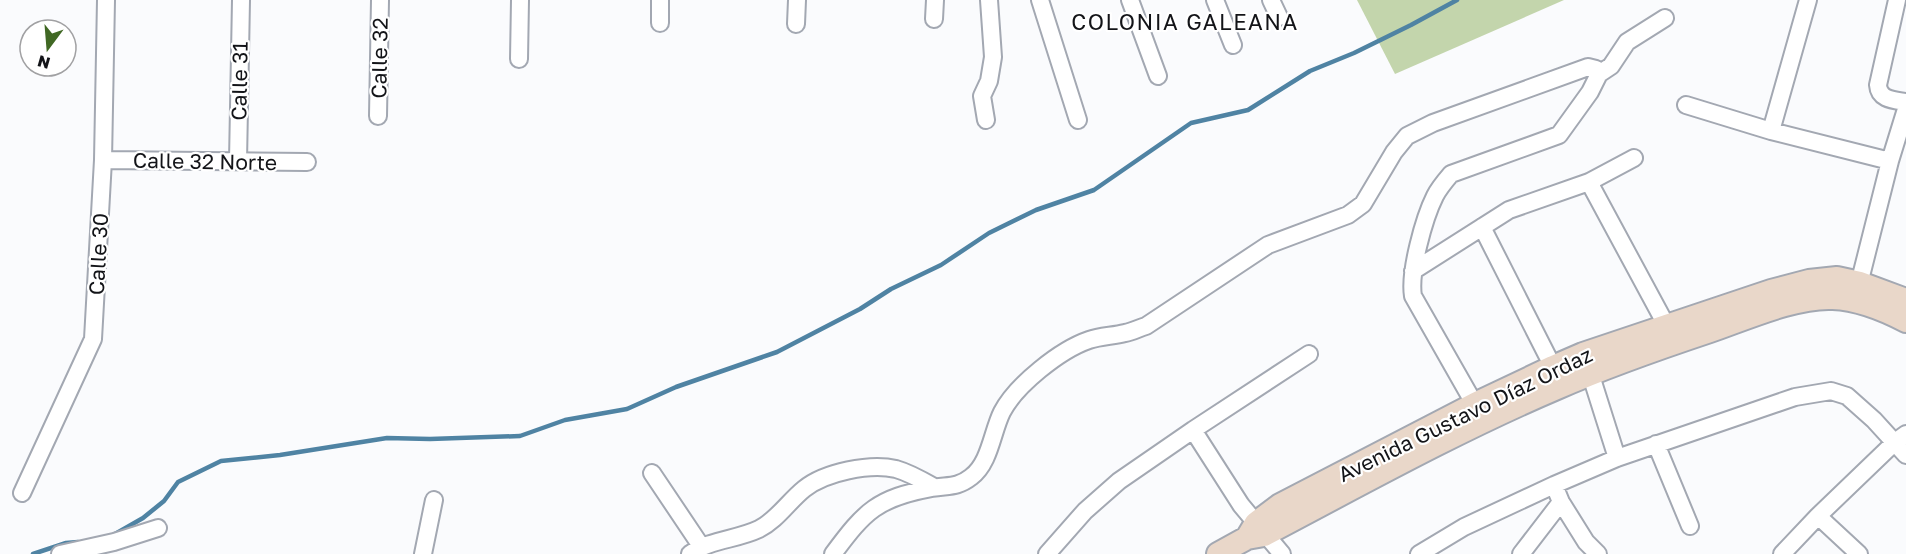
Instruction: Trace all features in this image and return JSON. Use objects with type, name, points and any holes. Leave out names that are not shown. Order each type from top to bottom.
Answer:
[{"type":"street","name":"Calle 30","points":[[22,493],[93,339],[103,160],[106,0]]},
{"type":"street","name":"Calle 31","points":[[237,161],[241,0]]},
{"type":"street","name":"Calle 32","points":[[378,116],[380,0]]},
{"type":"street","points":[[519,59],[520,0]]},
{"type":"street","points":[[660,0],[660,23]]},
{"type":"street","points":[[796,24],[797,0]]},
{"type":"street","points":[[934,20],[935,0]]},
{"type":"street","points":[[986,120],[982,96],[989,81],[993,57],[989,0]]},
{"type":"street","points":[[1040,0],[1078,120]]},
{"type":"street","points":[[1130,0],[1158,76]]},
{"type":"street","points":[[1215,0],[1233,45]]},
{"type":"street","points":[[1271,0],[1280,18]]},
{"type":"street","points":[[1771,131],[1808,0]]},
{"type":"street","points":[[1897,0],[1878,85],[1882,96],[1906,102]]},
{"type":"street","points":[[1480,412],[1413,296],[1411,284],[1413,271],[1434,198],[1451,174],[1559,135],[1590,93],[1599,74],[1611,66],[1627,42],[1665,18]]},
{"type":"street","points":[[833,554],[865,513],[883,501],[934,487],[958,486],[973,476],[985,459],[1001,413],[1012,395],[1061,352],[1090,339],[1125,333],[1146,326],[1268,245],[1348,215],[1363,204],[1407,136],[1433,123],[1588,67],[1596,69],[1599,74]]},
{"type":"street","points":[[1686,105],[1771,131],[1890,161]]},
{"type":"street","points":[[1857,292],[1890,161],[1906,109]]},
{"type":"street","points":[[1413,271],[1509,210],[1589,182],[1634,158]]},
{"type":"street","name":"Calle 32 Norte","points":[[103,160],[307,162]]},
{"type":"street","points":[[1589,182],[1671,334]]},
{"type":"street","points":[[1482,227],[1555,377]]},
{"type":"street","name":"Avenida Gustavo Díaz Ordaz","points":[[1218,554],[1256,532],[1280,504],[1555,377],[1671,334],[1771,291],[1809,281],[1837,278],[1906,321]]},
{"type":"street","name":"Avenida Gustavo Díaz Ordaz","points":[[1857,292],[1906,300]]},
{"type":"street","points":[[1047,554],[1085,511],[1119,481],[1309,354]]},
{"type":"street","points":[[1587,364],[1617,458]]},
{"type":"street","points":[[1419,554],[1464,528],[1617,458],[1795,397],[1831,391],[1847,396],[1902,444],[1818,516],[1782,554]]},
{"type":"street","points":[[1193,430],[1256,532],[1282,554]]},
{"type":"street","points":[[1656,444],[1690,526]]},
{"type":"street","points":[[652,473],[695,550],[758,529],[774,519],[805,488],[823,478],[846,471],[873,467],[894,468],[934,487]]},
{"type":"street","points":[[1554,485],[1588,550]]},
{"type":"street","points":[[423,554],[434,500]]},
{"type":"street","points":[[1521,554],[1561,502]]},
{"type":"street","points":[[1818,516],[1859,554]]},
{"type":"street","points":[[60,554],[114,542],[158,528]]},
{"type":"green space","points":[[1357,0],[1564,0],[1395,74]]},
{"type":"waterway","points":[[115,534],[143,518],[164,501],[178,482],[221,461],[280,455],[387,438],[520,436],[565,420],[627,409],[676,387],[777,352],[860,309],[891,289],[941,265],[989,233],[1036,210],[1094,190],[1191,123],[1248,110],[1310,71],[1354,53],[1457,0]]},
{"type":"waterway","points":[[33,554],[66,543],[78,542]]},
{"type":"district","name":"COLONIA GALEANA","points":[[1185,21]]}]
